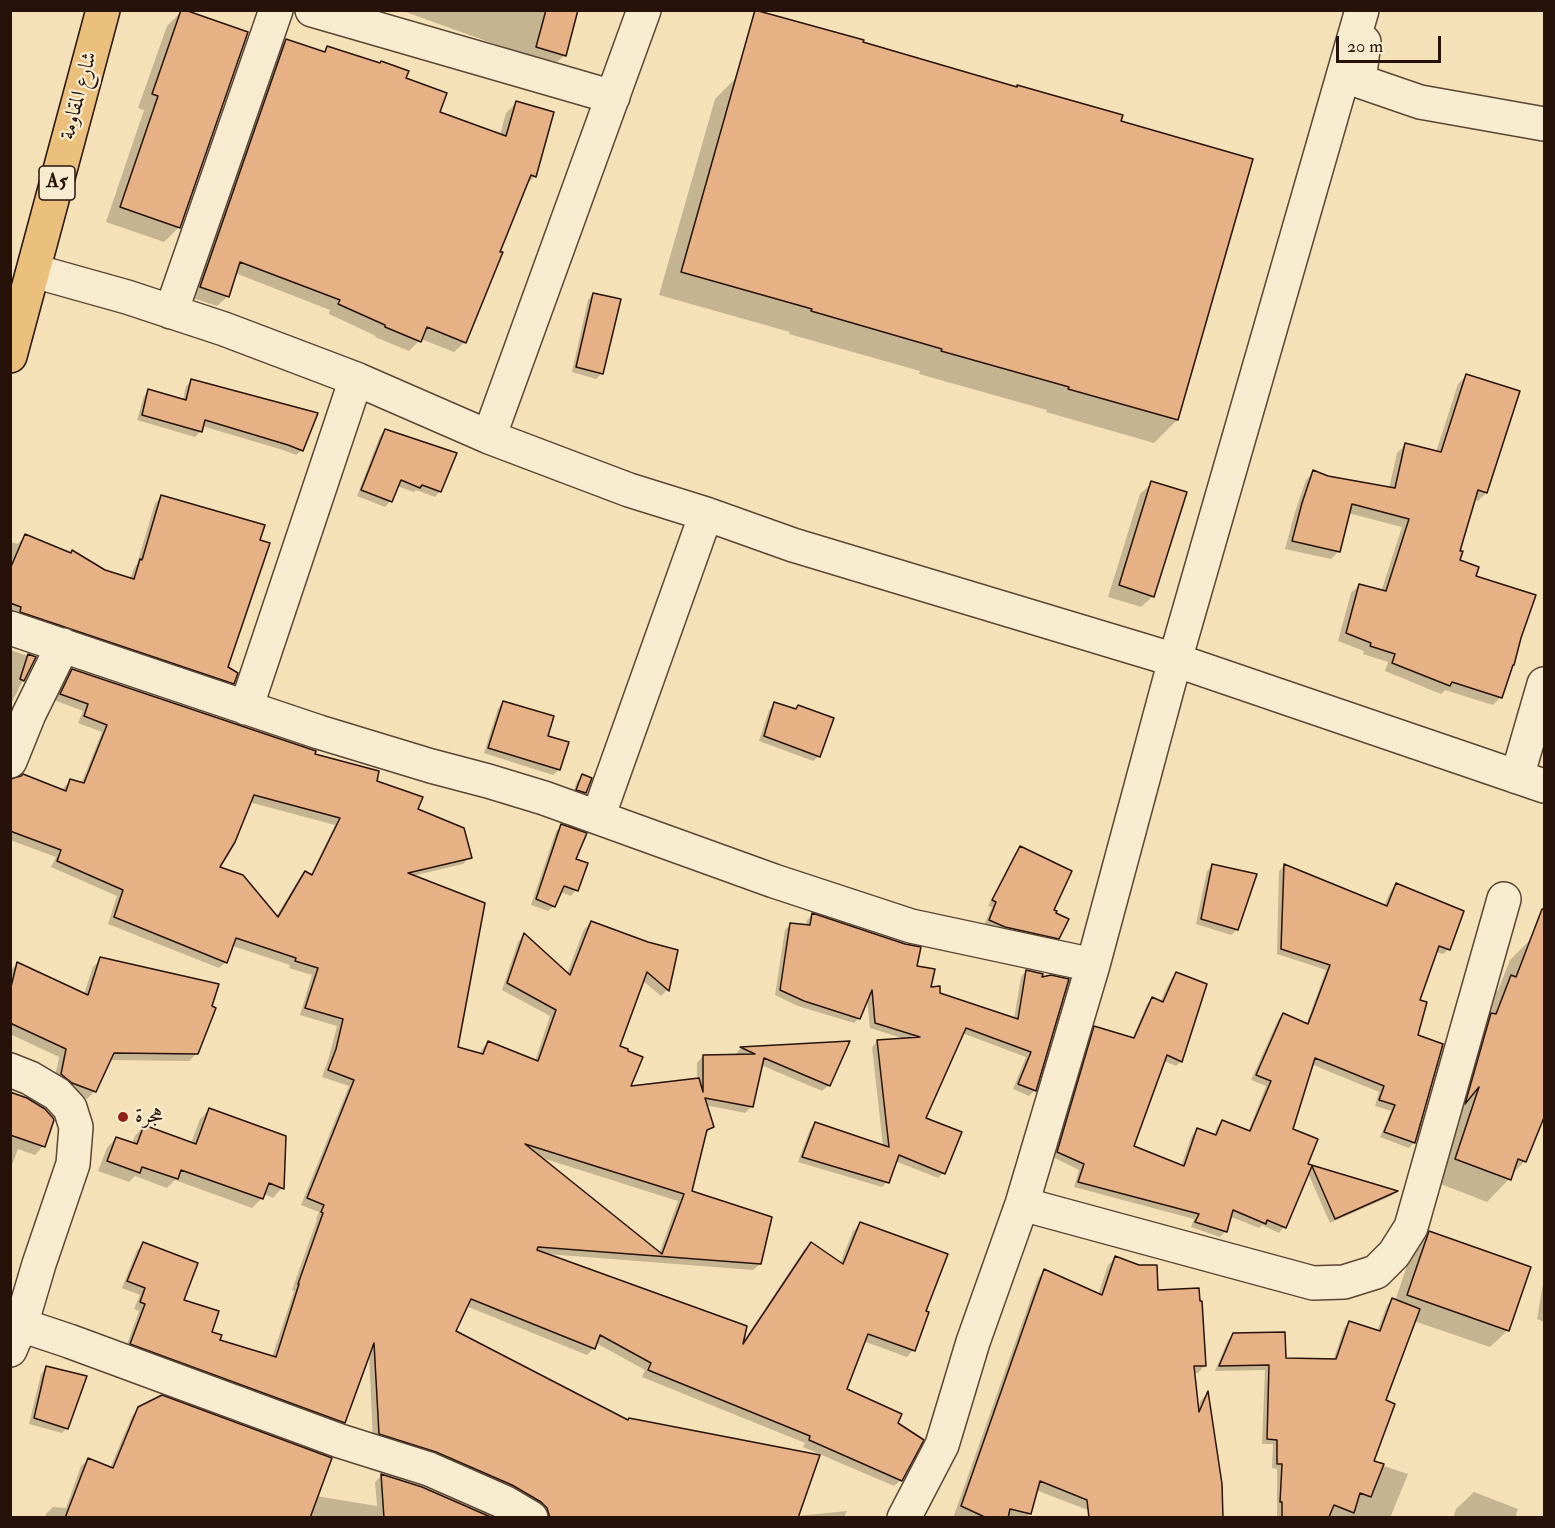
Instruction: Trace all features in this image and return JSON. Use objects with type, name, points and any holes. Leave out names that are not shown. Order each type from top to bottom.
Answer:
[{"type":"highway","name":"شارع المقاومة","points":[[10,356],[103,10]]},
{"type":"street","points":[[171,312],[276,10]]},
{"type":"street","points":[[312,10],[346,15],[613,97]]},
{"type":"street","points":[[489,437],[644,10]]},
{"type":"street","points":[[904,1518],[942,1445],[973,1342],[1022,1204],[1093,965],[1174,660],[1362,10]]},
{"type":"street","points":[[1367,10],[1359,81],[1420,102],[1545,124]]},
{"type":"street","points":[[34,271],[127,297],[224,329],[356,379],[489,437],[629,490],[794,545],[1174,660],[1531,781],[1545,684]]},
{"type":"street","points":[[246,708],[356,379]]},
{"type":"street","points":[[598,818],[706,514]]},
{"type":"street","points":[[10,628],[319,732],[431,766],[488,780],[911,926],[1093,965]]},
{"type":"street","points":[[10,761],[29,714],[63,645]]},
{"type":"street","points":[[1022,1204],[1312,1284],[1344,1282],[1376,1272],[1394,1254],[1410,1227],[1504,899]]},
{"type":"street","points":[[10,1070],[30,1078],[57,1094],[70,1108],[76,1127],[73,1164],[16,1338],[69,1341],[340,1441],[429,1469],[504,1502],[531,1518]]},
{"type":"building","points":[[181,10],[248,32],[180,228],[120,207],[158,96],[152,94]]},
{"type":"building","points":[[546,10],[578,10],[566,56],[536,47]]},
{"type":"building","points":[[755,10],[864,40],[863,42],[1017,87],[1017,85],[1123,115],[1121,121],[1253,159],[1178,420],[941,351],[942,349],[811,311],[812,309],[681,272]]},
{"type":"building","points":[[286,39],[325,52],[327,46],[409,71],[406,78],[447,93],[440,112],[506,136],[516,101],[554,112],[536,177],[531,175],[466,343],[427,327],[421,342],[338,304],[340,300],[240,262],[229,297],[200,287]]},
{"type":"building","points":[[593,293],[621,299],[603,374],[576,367]]},
{"type":"building","points":[[1466,374],[1520,391],[1487,493],[1478,490],[1460,551],[1463,551],[1460,560],[1479,567],[1476,576],[1536,595],[1502,698],[1452,682],[1450,686],[1392,663],[1395,654],[1370,646],[1371,643],[1346,633],[1359,584],[1386,591],[1409,519],[1352,504],[1340,552],[1292,541],[1313,470],[1328,476],[1395,488],[1405,443],[1441,452]]},
{"type":"building","points":[[191,379],[318,413],[303,451],[205,420],[202,432],[142,415],[148,389],[186,400]]},
{"type":"building","points":[[385,429],[457,453],[441,492],[422,485],[420,488],[401,480],[392,502],[361,490]]},
{"type":"building","points":[[1151,481],[1187,492],[1154,597],[1119,585]]},
{"type":"building","points":[[161,495],[265,525],[260,540],[270,543],[228,667],[238,673],[234,684],[20,612],[21,607],[10,603],[10,569],[25,534],[71,553],[72,550],[105,570],[134,579],[140,559],[142,560]]},
{"type":"building","points":[[28,654],[36,657],[24,681],[20,679]]},
{"type":"building","points":[[72,669],[316,751],[315,754],[379,771],[377,781],[423,797],[418,809],[464,828],[472,858],[408,873],[485,903],[458,1047],[483,1054],[488,1041],[538,1061],[556,1010],[507,983],[524,933],[570,975],[591,921],[648,942],[678,950],[669,991],[647,972],[620,1046],[643,1057],[631,1086],[699,1078],[703,1092],[703,1055],[755,1054],[740,1047],[850,1041],[830,1086],[764,1058],[753,1107],[705,1098],[714,1127],[707,1130],[692,1191],[772,1217],[761,1264],[538,1247],[537,1250],[747,1326],[743,1344],[811,1242],[843,1264],[860,1222],[948,1254],[926,1311],[929,1312],[915,1351],[868,1334],[847,1389],[902,1414],[898,1423],[924,1440],[902,1481],[809,1440],[810,1436],[648,1370],[651,1363],[600,1335],[595,1349],[471,1299],[456,1331],[628,1420],[629,1418],[820,1455],[798,1518],[550,1518],[547,1508],[541,1502],[512,1485],[436,1452],[379,1434],[374,1343],[345,1423],[130,1344],[145,1304],[140,1302],[145,1288],[127,1281],[143,1242],[198,1263],[184,1300],[219,1311],[212,1332],[222,1335],[220,1340],[276,1357],[323,1213],[321,1212],[324,1205],[307,1198],[354,1080],[328,1070],[343,1019],[305,1008],[318,968],[295,961],[296,958],[236,938],[227,963],[114,917],[123,890],[57,861],[61,850],[10,831],[10,779],[23,774],[66,791],[70,779],[84,783],[107,725],[84,716],[88,704],[60,694]],"holes":[[[254,795],[340,818],[312,875],[305,871],[278,917],[243,875],[220,867],[235,842]],[[525,1144],[684,1194],[662,1254]]]},
{"type":"building","points":[[503,701],[554,716],[548,736],[569,742],[560,770],[488,748]]},
{"type":"building","points":[[774,702],[796,709],[798,705],[834,718],[820,757],[764,736]]},
{"type":"building","points":[[582,774],[592,778],[586,793],[576,790]]},
{"type":"building","points":[[561,824],[587,833],[576,859],[588,863],[578,891],[564,886],[555,907],[536,899]]},
{"type":"building","points":[[1020,846],[1072,871],[1054,910],[1069,919],[1059,939],[1005,927],[989,920],[996,902],[992,900]]},
{"type":"building","points":[[1212,864],[1257,874],[1238,930],[1201,919]]},
{"type":"building","points":[[1284,864],[1387,906],[1396,883],[1464,911],[1450,950],[1439,946],[1420,1000],[1427,1002],[1418,1035],[1443,1044],[1415,1143],[1384,1132],[1395,1105],[1379,1100],[1384,1086],[1315,1058],[1293,1129],[1318,1139],[1308,1164],[1398,1191],[1335,1219],[1312,1166],[1286,1228],[1267,1220],[1266,1224],[1233,1210],[1227,1232],[1195,1222],[1199,1214],[1078,1182],[1084,1164],[1057,1152],[1094,1026],[1134,1038],[1152,997],[1163,1002],[1176,972],[1207,984],[1182,1062],[1167,1055],[1134,1146],[1184,1166],[1197,1128],[1216,1135],[1222,1120],[1250,1131],[1271,1081],[1256,1075],[1283,1013],[1308,1024],[1330,965],[1281,949]]},
{"type":"building","points":[[1542,909],[1545,909],[1545,1115],[1526,1162],[1518,1159],[1511,1180],[1455,1159],[1479,1087],[1465,1104],[1491,1013],[1496,1014],[1511,975],[1516,977]]},
{"type":"building","points":[[812,913],[905,944],[921,947],[917,966],[935,969],[931,987],[940,986],[940,993],[1018,1019],[1026,970],[1043,974],[1042,977],[1051,975],[1069,979],[1036,1091],[1018,1084],[1031,1052],[966,1028],[926,1118],[962,1132],[945,1174],[899,1155],[889,1183],[802,1157],[815,1122],[889,1147],[877,1040],[920,1037],[875,1023],[872,990],[860,1019],[804,1001],[780,990],[790,923],[810,925]]},
{"type":"building","points":[[100,957],[219,984],[212,1006],[216,1008],[198,1054],[114,1053],[96,1092],[72,1083],[61,1074],[66,1049],[10,1023],[10,991],[17,962],[88,995]]},
{"type":"building","points":[[10,1092],[27,1098],[45,1109],[53,1118],[45,1147],[10,1135]]},
{"type":"building","points":[[209,1108],[286,1136],[284,1189],[269,1183],[263,1199],[181,1170],[178,1179],[142,1167],[140,1173],[107,1161],[116,1137],[137,1144],[144,1125],[196,1144]]},
{"type":"building","points":[[1429,1231],[1531,1267],[1509,1331],[1407,1295]]},
{"type":"building","points":[[1115,1256],[1139,1265],[1157,1265],[1158,1290],[1199,1288],[1200,1301],[1202,1301],[1206,1366],[1194,1366],[1199,1412],[1208,1391],[1222,1484],[1223,1518],[1089,1518],[1087,1500],[1040,1481],[1031,1514],[1010,1509],[1008,1518],[987,1518],[961,1506],[1044,1269],[1102,1295]]},
{"type":"building","points":[[1392,1298],[1420,1309],[1386,1400],[1395,1404],[1374,1461],[1384,1464],[1371,1497],[1360,1493],[1354,1513],[1334,1505],[1329,1517],[1282,1517],[1282,1502],[1280,1502],[1282,1464],[1277,1464],[1277,1440],[1267,1439],[1269,1365],[1219,1366],[1233,1333],[1285,1332],[1286,1358],[1336,1359],[1349,1321],[1380,1331]]},
{"type":"building","points":[[46,1366],[87,1376],[68,1429],[34,1418]]},
{"type":"building","points":[[162,1395],[332,1458],[310,1518],[65,1518],[88,1458],[113,1468],[138,1407]]},
{"type":"building","points":[[381,1474],[422,1487],[493,1518],[384,1518]]},
{"type":"place","name":"هجرة","points":[[123,1117]]}]
